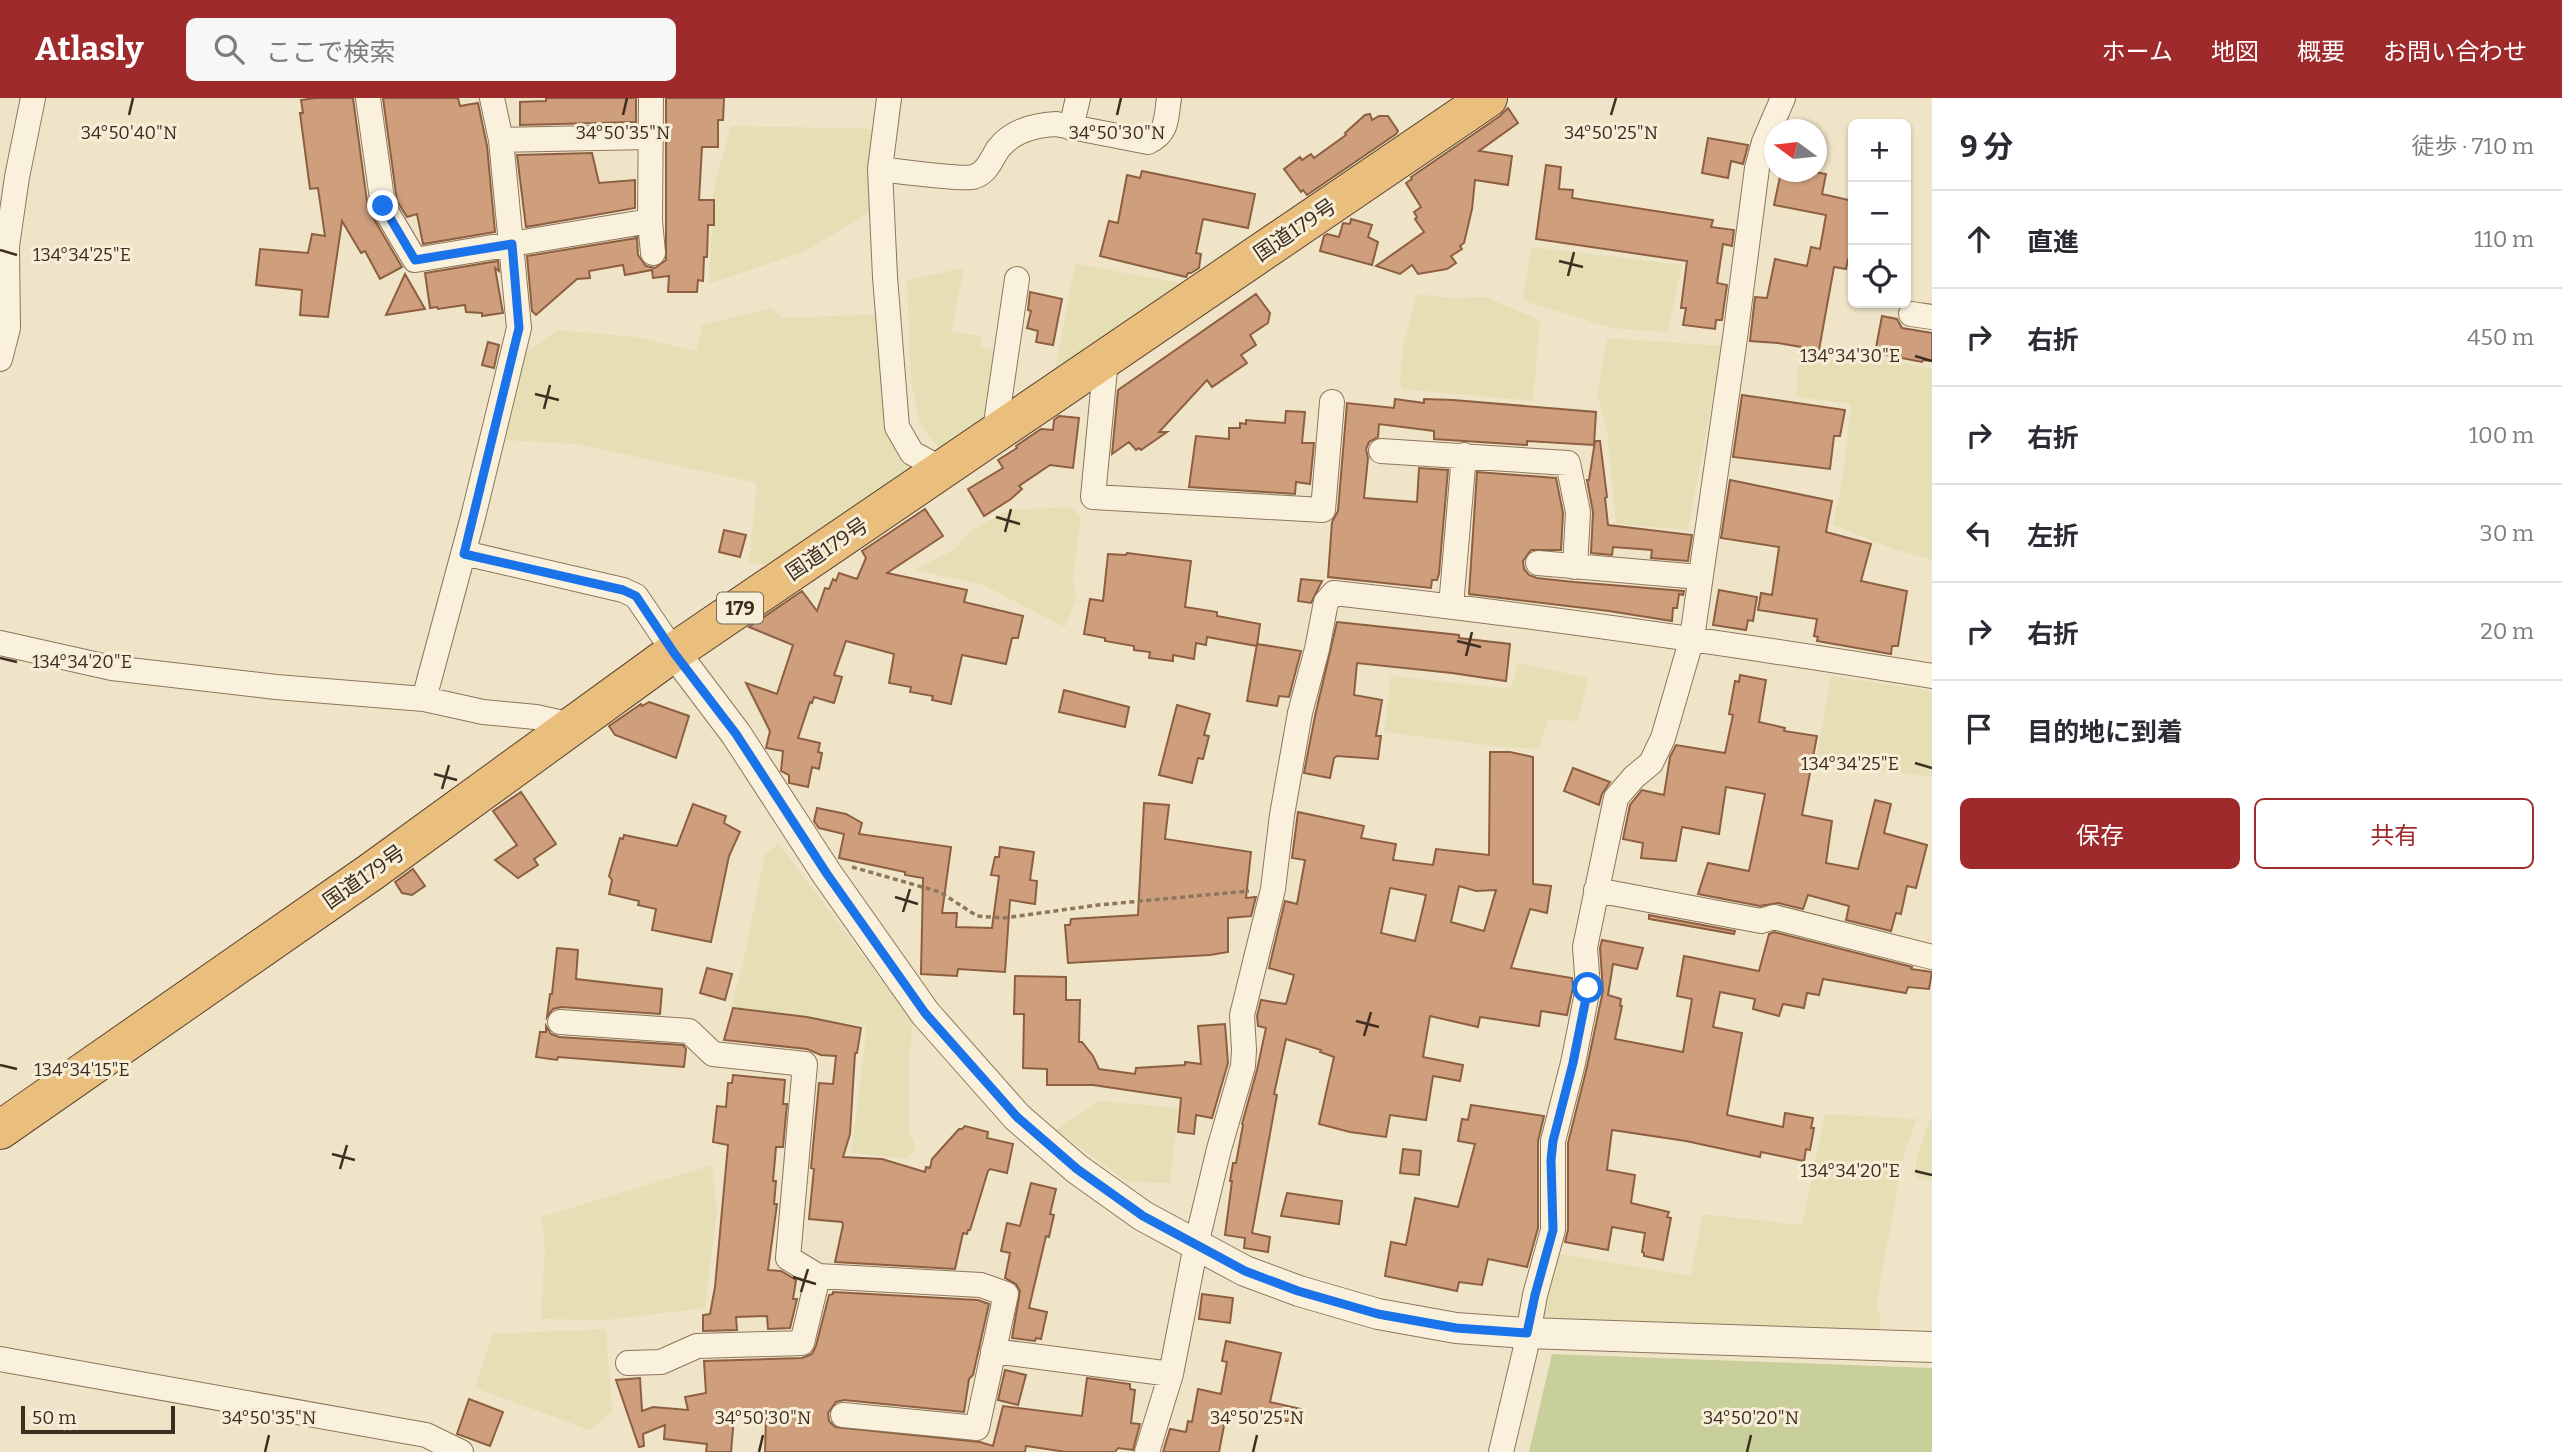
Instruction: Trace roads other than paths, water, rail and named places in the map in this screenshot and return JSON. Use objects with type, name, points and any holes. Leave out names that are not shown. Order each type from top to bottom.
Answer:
[{"type":"highway","name":"国道179号","points":[[0,1130],[371,872],[674,653],[994,437],[1472,102]]},
{"type":"street","points":[[0,359],[8,328],[7,246],[33,98]]},
{"type":"street","points":[[368,98],[383,206],[415,260],[650,221]]},
{"type":"street","points":[[425,699],[464,554],[519,328],[501,140],[492,98]]},
{"type":"street","points":[[651,98],[650,221],[653,253]]},
{"type":"street","points":[[889,98],[880,169],[885,277],[897,426],[912,453],[944,470]]},
{"type":"street","points":[[1071,128],[1078,98]]},
{"type":"street","points":[[880,169],[972,177],[987,168],[998,149],[1010,137],[1043,124],[1056,124],[1148,142],[1158,137],[1164,128],[1169,98]]},
{"type":"street","points":[[1501,1452],[1535,1295],[1553,1230],[1553,1141],[1573,1063],[1588,988],[1586,947],[1596,890],[1616,798],[1633,777],[1651,763],[1657,751],[1692,638],[1757,168],[1764,142],[1783,98]]},
{"type":"street","points":[[501,140],[650,137]]},
{"type":"street","points":[[994,437],[1017,279]]},
{"type":"street","points":[[1106,358],[1093,497],[1323,510],[1332,402]]},
{"type":"street","points":[[1381,452],[1568,463],[1578,512],[1575,567]]},
{"type":"street","points":[[1451,606],[1464,455]]},
{"type":"street","points":[[464,554],[623,590],[636,596],[674,653],[736,734],[827,874],[925,1013],[1017,1117],[1088,1177],[1143,1216],[1196,1245],[1245,1271],[1298,1291],[1378,1314],[1456,1328],[1527,1333],[1932,1347]]},
{"type":"street","points":[[1538,563],[1700,577]]},
{"type":"street","points":[[1147,1452],[1171,1374],[1196,1245],[1242,1066],[1242,1015],[1273,889],[1282,814],[1300,713],[1326,602],[1334,593],[1692,638],[1932,676]]},
{"type":"street","points":[[0,643],[113,668],[276,687],[425,699],[482,712],[536,717],[572,725]]},
{"type":"street","points":[[1596,890],[1761,921],[1774,917],[1932,957]]},
{"type":"street","points":[[560,1022],[689,1031],[713,1054],[805,1064],[788,1258],[818,1276],[981,1284],[1006,1294],[976,1429],[843,1415]]},
{"type":"street","points":[[628,1363],[661,1362],[697,1346],[802,1343],[818,1276]]},
{"type":"street","points":[[993,1351],[1171,1374]]},
{"type":"street","points":[[0,1359],[426,1435],[461,1452]]}]
